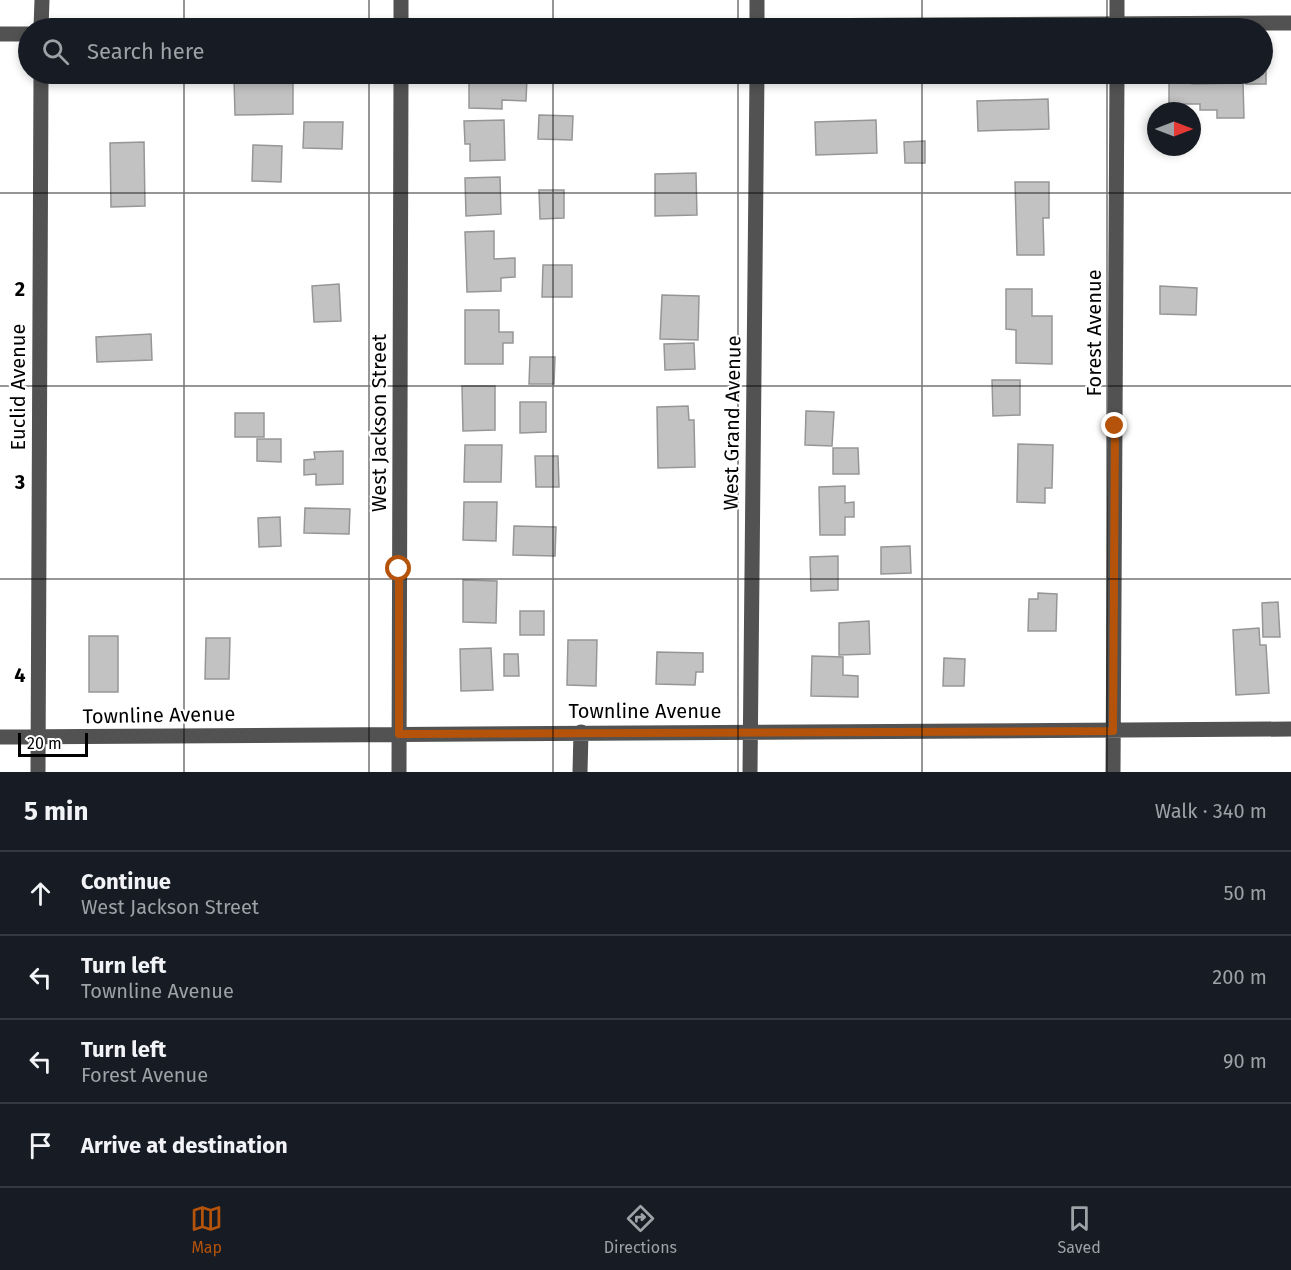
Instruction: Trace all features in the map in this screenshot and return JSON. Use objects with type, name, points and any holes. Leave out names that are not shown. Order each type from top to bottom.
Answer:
[{"type":"street","points":[[41,18],[42,0]]},
{"type":"street","points":[[401,0],[401,18]]},
{"type":"street","points":[[757,0],[757,18]]},
{"type":"street","points":[[1117,0],[1117,18]]},
{"type":"street","points":[[1273,23],[1291,23]]},
{"type":"street","points":[[0,34],[18,34]]},
{"type":"street","name":"Euclid Avenue","points":[[38,772],[41,84]]},
{"type":"street","name":"West Jackson Street","points":[[399,772],[401,84]]},
{"type":"street","name":"West Grand Avenue","points":[[750,772],[756,84]]},
{"type":"street","name":"Forest Avenue","points":[[1113,772],[1117,84]]},
{"type":"street","name":"Townline Avenue","points":[[0,737],[1291,729]]},
{"type":"street","points":[[580,772],[581,732]]},
{"type":"building","points":[[234,84],[293,84],[293,114],[235,115]]},
{"type":"building","points":[[469,84],[527,84],[526,101],[502,100],[502,109],[469,108]]},
{"type":"building","points":[[1169,84],[1243,84],[1244,118],[1217,118],[1217,110],[1201,110],[1201,102],[1169,102]]},
{"type":"building","points":[[1048,99],[1049,129],[978,131],[977,101]]},
{"type":"building","points":[[539,115],[573,116],[572,140],[538,139]]},
{"type":"building","points":[[504,120],[505,160],[470,161],[470,144],[465,144],[464,121]]},
{"type":"building","points":[[876,120],[877,153],[816,155],[815,122]]},
{"type":"building","points":[[304,122],[343,122],[342,149],[303,148]]},
{"type":"building","points":[[925,141],[925,163],[905,163],[904,142]]},
{"type":"building","points":[[144,142],[145,206],[111,207],[110,143]]},
{"type":"building","points":[[253,145],[282,146],[281,182],[252,181]]},
{"type":"building","points":[[696,173],[697,215],[655,216],[655,174]]},
{"type":"building","points":[[500,177],[501,214],[466,216],[465,178]]},
{"type":"building","points":[[1015,182],[1049,182],[1049,218],[1043,218],[1044,255],[1017,255]]},
{"type":"building","points":[[539,190],[564,190],[564,218],[540,219]]},
{"type":"building","points":[[494,231],[494,259],[515,258],[515,277],[501,278],[501,291],[467,292],[465,232]]},
{"type":"building","points":[[543,265],[572,265],[572,297],[542,297]]},
{"type":"building","points":[[339,284],[341,321],[314,322],[312,286]]},
{"type":"building","points":[[1160,286],[1197,288],[1196,315],[1160,314]]},
{"type":"building","points":[[1006,289],[1032,289],[1032,316],[1052,316],[1052,364],[1016,363],[1016,330],[1006,329]]},
{"type":"building","points":[[662,295],[699,296],[698,340],[660,339]]},
{"type":"building","points":[[465,310],[499,310],[499,332],[513,332],[513,343],[503,343],[503,364],[465,364]]},
{"type":"building","points":[[151,334],[152,360],[97,362],[96,337]]},
{"type":"building","points":[[694,343],[695,369],[665,370],[664,344]]},
{"type":"building","points":[[530,357],[555,357],[554,384],[529,384]]},
{"type":"building","points":[[992,380],[1020,380],[1020,415],[993,416]]},
{"type":"building","points":[[462,386],[495,386],[495,430],[463,431]]},
{"type":"building","points":[[520,402],[546,402],[546,432],[520,433]]},
{"type":"building","points":[[688,406],[689,420],[694,420],[695,467],[658,468],[657,407]]},
{"type":"building","points":[[806,411],[834,412],[832,446],[805,445]]},
{"type":"building","points":[[235,413],[264,413],[264,437],[235,437]]},
{"type":"building","points":[[257,439],[281,439],[281,462],[257,461]]},
{"type":"building","points":[[1018,444],[1053,445],[1052,488],[1045,488],[1045,503],[1017,502]]},
{"type":"building","points":[[465,445],[502,445],[501,482],[464,482]]},
{"type":"building","points":[[833,448],[858,448],[859,474],[833,474]]},
{"type":"building","points":[[343,451],[343,484],[316,485],[316,474],[304,475],[304,460],[315,459],[314,452]]},
{"type":"building","points":[[535,456],[558,456],[559,487],[536,487]]},
{"type":"building","points":[[845,486],[845,503],[854,502],[854,517],[845,517],[845,535],[820,535],[819,487]]},
{"type":"building","points":[[464,502],[497,502],[496,541],[463,540]]},
{"type":"building","points":[[305,508],[350,509],[349,534],[304,533]]},
{"type":"building","points":[[280,517],[281,546],[259,547],[258,518]]},
{"type":"building","points":[[514,526],[556,527],[555,556],[513,555]]},
{"type":"building","points":[[910,546],[911,573],[881,574],[881,547]]},
{"type":"building","points":[[838,556],[838,590],[811,591],[810,557]]},
{"type":"building","points":[[463,580],[497,581],[496,623],[463,622]]},
{"type":"building","points":[[1038,593],[1057,594],[1056,631],[1028,631],[1029,599],[1038,599]]},
{"type":"building","points":[[1278,602],[1280,637],[1263,637],[1262,603]]},
{"type":"building","points":[[520,611],[544,611],[544,635],[520,635]]},
{"type":"building","points":[[869,621],[870,654],[839,655],[839,623]]},
{"type":"building","points":[[1259,628],[1260,645],[1266,645],[1269,693],[1236,695],[1233,630]]},
{"type":"building","points":[[89,636],[118,636],[118,692],[89,692]]},
{"type":"building","points":[[206,638],[230,638],[229,679],[205,679]]},
{"type":"building","points":[[568,640],[597,640],[596,686],[567,685]]},
{"type":"building","points":[[491,648],[493,690],[461,691],[460,649]]},
{"type":"building","points":[[657,652],[703,653],[703,672],[696,672],[695,685],[656,684]]},
{"type":"building","points":[[504,654],[518,654],[519,676],[504,676]]},
{"type":"building","points":[[812,656],[843,657],[843,675],[858,676],[858,697],[811,696]]},
{"type":"building","points":[[944,658],[965,659],[964,686],[943,686]]},
{"type":"route","points":[[399,569],[399,734],[1113,731],[1115,426]]}]
